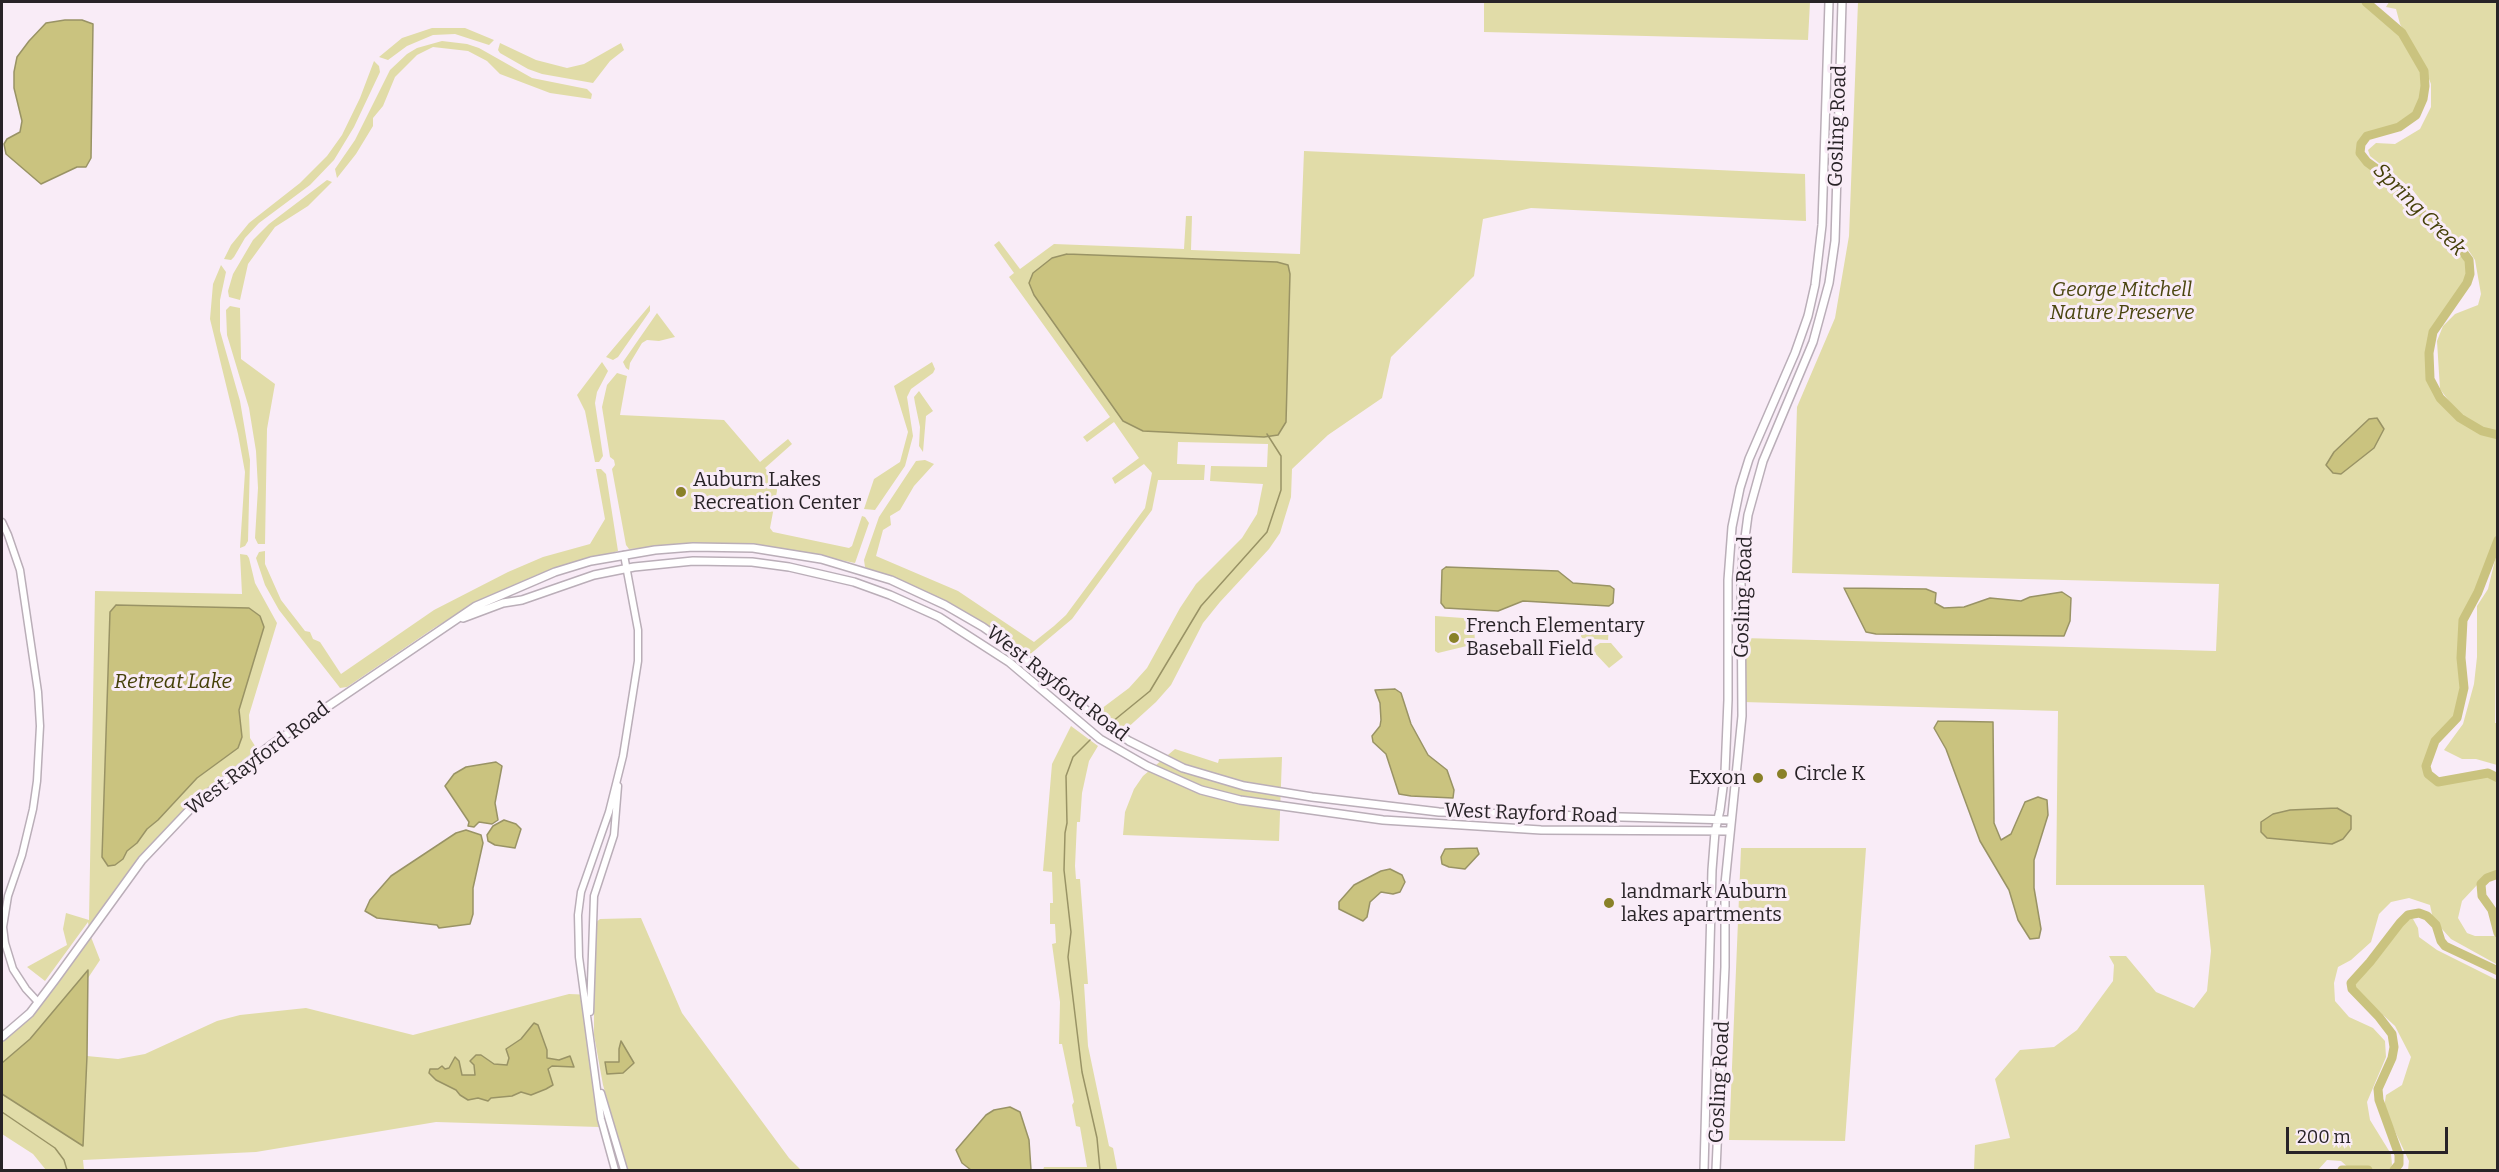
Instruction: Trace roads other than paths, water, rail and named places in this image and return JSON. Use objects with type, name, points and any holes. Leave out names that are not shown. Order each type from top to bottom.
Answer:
[{"type":"main road","name":"Gosling Road","points":[[1704,1170],[1715,832],[1725,772],[1728,579],[1732,527],[1747,465],[1760,429],[1795,353],[1808,316],[1815,285],[1821,225],[1829,2]]},
{"type":"main road","name":"Gosling Road","points":[[1716,1170],[1725,967],[1725,884],[1742,716],[1741,582],[1748,514],[1768,445],[1797,382],[1820,320],[1832,264],[1842,2]]},
{"type":"main road","name":"West Rayford Road","points":[[2,1037],[30,1013],[96,926],[142,860],[195,803],[271,745],[476,606],[546,575],[591,561],[624,555],[693,547],[753,548],[821,559],[891,580],[945,605],[983,627],[1017,651],[1100,721],[1159,757],[1217,780],[1312,797],[1439,812],[1731,820]]},
{"type":"main road","name":"West Rayford Road","points":[[452,622],[502,603],[522,600],[594,575],[627,568],[693,561],[752,562],[818,572],[890,595],[939,617],[1009,662],[1090,732],[1147,766],[1177,780],[1221,795],[1310,811],[1490,828],[1729,831]]},
{"type":"main road","points":[[1310,811],[1312,797]]},
{"type":"street","points":[[2,522],[14,550],[21,578],[38,692],[40,726],[33,809],[5,910],[5,943],[19,980],[38,1002]]},
{"type":"street","points":[[615,1170],[601,1119],[578,946],[581,892],[609,812],[619,772],[639,661],[638,630],[624,555]]},
{"type":"street","points":[[590,1034],[593,904],[616,828],[619,772]]},
{"type":"street","points":[[597,1076],[624,1170]]},
{"type":"water","points":[[82,20],[93,24],[91,158],[86,167],[77,167],[41,184],[6,154],[4,144],[7,139],[20,132],[22,121],[14,88],[14,72],[17,57],[46,23]]},
{"type":"water","points":[[1067,254],[1277,262],[1288,265],[1290,274],[1286,422],[1278,435],[1264,437],[1143,431],[1123,421],[1034,295],[1029,283],[1033,273],[1052,258]]},
{"type":"water","points":[[2377,418],[2384,429],[2374,448],[2341,474],[2333,473],[2326,465],[2334,452],[2369,419]]},
{"type":"water","points":[[1446,567],[1558,571],[1573,583],[1610,586],[1614,589],[1613,603],[1609,606],[1523,601],[1498,611],[1445,608],[1441,603],[1442,570]]},
{"type":"water","points":[[1844,588],[1926,589],[1936,593],[1935,603],[1944,608],[1964,607],[1990,598],[2021,601],[2030,597],[2062,592],[2071,598],[2070,621],[2064,636],[1876,634],[1866,632]]},
{"type":"water","name":"Retreat Lake","points":[[116,605],[249,608],[260,616],[264,627],[239,710],[242,737],[238,748],[197,778],[147,829],[137,843],[127,851],[123,859],[115,865],[108,866],[102,857],[110,612]]},
{"type":"water","points":[[1395,689],[1401,693],[1411,724],[1428,755],[1447,770],[1454,790],[1453,798],[1399,794],[1386,754],[1373,742],[1372,736],[1380,726],[1381,720],[1380,703],[1375,690]]},
{"type":"water","points":[[1938,721],[1993,722],[1994,823],[2001,840],[2011,834],[2025,802],[2038,797],[2047,800],[2048,815],[2034,860],[2034,888],[2041,929],[2039,938],[2030,939],[2018,920],[2009,890],[1980,841],[1946,749],[1934,728]]},
{"type":"water","points":[[496,762],[502,766],[495,803],[498,820],[492,824],[479,822],[474,827],[468,826],[469,822],[445,786],[454,774],[466,767]]},
{"type":"water","points":[[2337,808],[2351,816],[2351,829],[2343,839],[2332,844],[2267,838],[2261,832],[2261,822],[2273,814],[2290,810]]},
{"type":"water","points":[[504,820],[516,824],[521,829],[515,848],[495,845],[488,841],[487,835],[493,826]]},
{"type":"water","points":[[466,830],[481,835],[483,843],[473,888],[473,914],[470,924],[439,928],[437,925],[377,918],[365,911],[370,900],[391,876],[456,833]]},
{"type":"water","points":[[1477,848],[1479,854],[1465,869],[1442,864],[1441,857],[1445,849]]},
{"type":"water","points":[[1390,869],[1402,875],[1405,882],[1400,892],[1393,894],[1381,892],[1370,902],[1367,917],[1363,921],[1339,909],[1339,902],[1354,885],[1381,871]]},
{"type":"water","points":[[88,970],[83,1146],[2,1094],[2,1063],[30,1039]]},
{"type":"water","points":[[534,1023],[538,1025],[547,1050],[547,1058],[559,1060],[570,1056],[574,1067],[552,1066],[548,1069],[553,1085],[546,1089],[531,1095],[521,1092],[512,1096],[491,1098],[488,1101],[478,1098],[468,1100],[429,1073],[430,1069],[438,1069],[442,1066],[445,1069],[449,1068],[455,1057],[459,1061],[462,1075],[475,1075],[474,1065],[470,1061],[476,1055],[481,1055],[494,1064],[507,1065],[509,1058],[506,1049],[521,1039]]},
{"type":"water","points":[[621,1041],[634,1063],[623,1073],[607,1074],[605,1062],[619,1062]]},
{"type":"water","points":[[1010,1107],[1020,1112],[1029,1140],[1031,1170],[971,1170],[962,1163],[956,1150],[986,1115],[994,1110]]},
{"type":"waterway","name":"Spring Creek","points":[[2366,2],[2402,33],[2424,71],[2425,86],[2423,99],[2416,115],[2399,127],[2367,136],[2361,144],[2360,153],[2367,162],[2397,184],[2444,238],[2460,248],[2469,260],[2470,274],[2467,283],[2433,332],[2429,353],[2430,379],[2440,398],[2460,418],[2482,431],[2498,435]]},
{"type":"waterway","points":[[1112,722],[1150,691],[1201,606],[1267,532],[1281,490],[1281,456],[1267,434]]},
{"type":"waterway","name":"Spring Creek","points":[[2498,540],[2478,592],[2463,620],[2461,658],[2464,688],[2457,718],[2435,741],[2426,766],[2428,774],[2438,782],[2488,773],[2498,778]]},
{"type":"waterway","points":[[1090,740],[1073,757],[1066,776],[1067,823],[1064,870],[1071,932],[1068,957],[1082,1072],[1097,1138],[1100,1170]]},
{"type":"waterway","name":"Spring Creek","points":[[2498,874],[2487,878],[2481,884],[2482,896],[2492,910],[2498,933]]},
{"type":"waterway","name":"Spring Creek","points":[[2394,1170],[2399,1164],[2399,1155],[2379,1100],[2378,1089],[2392,1058],[2394,1047],[2392,1034],[2352,989],[2351,983],[2400,923],[2408,915],[2419,913],[2427,916],[2436,925],[2445,946],[2498,971]]},
{"type":"waterway","points":[[2,1112],[55,1148],[64,1160],[67,1170]]},
{"type":"waterway","name":"Spring Creek","points":[[2342,1170],[2368,1170]]},
{"type":"place","name":"Auburn Lakes Recreation Center","points":[[681,492]]},
{"type":"place","name":"French Elementary Baseball Field","points":[[1454,638]]},
{"type":"place","name":"Circle K","points":[[1782,774]]},
{"type":"place","name":"Exxon","points":[[1758,778]]},
{"type":"place","name":"landmark Auburn lakes apartments","points":[[1609,903]]},
{"type":"park label","name":"George Mitchell Nature Preserve","points":[[2122,302]]}]
